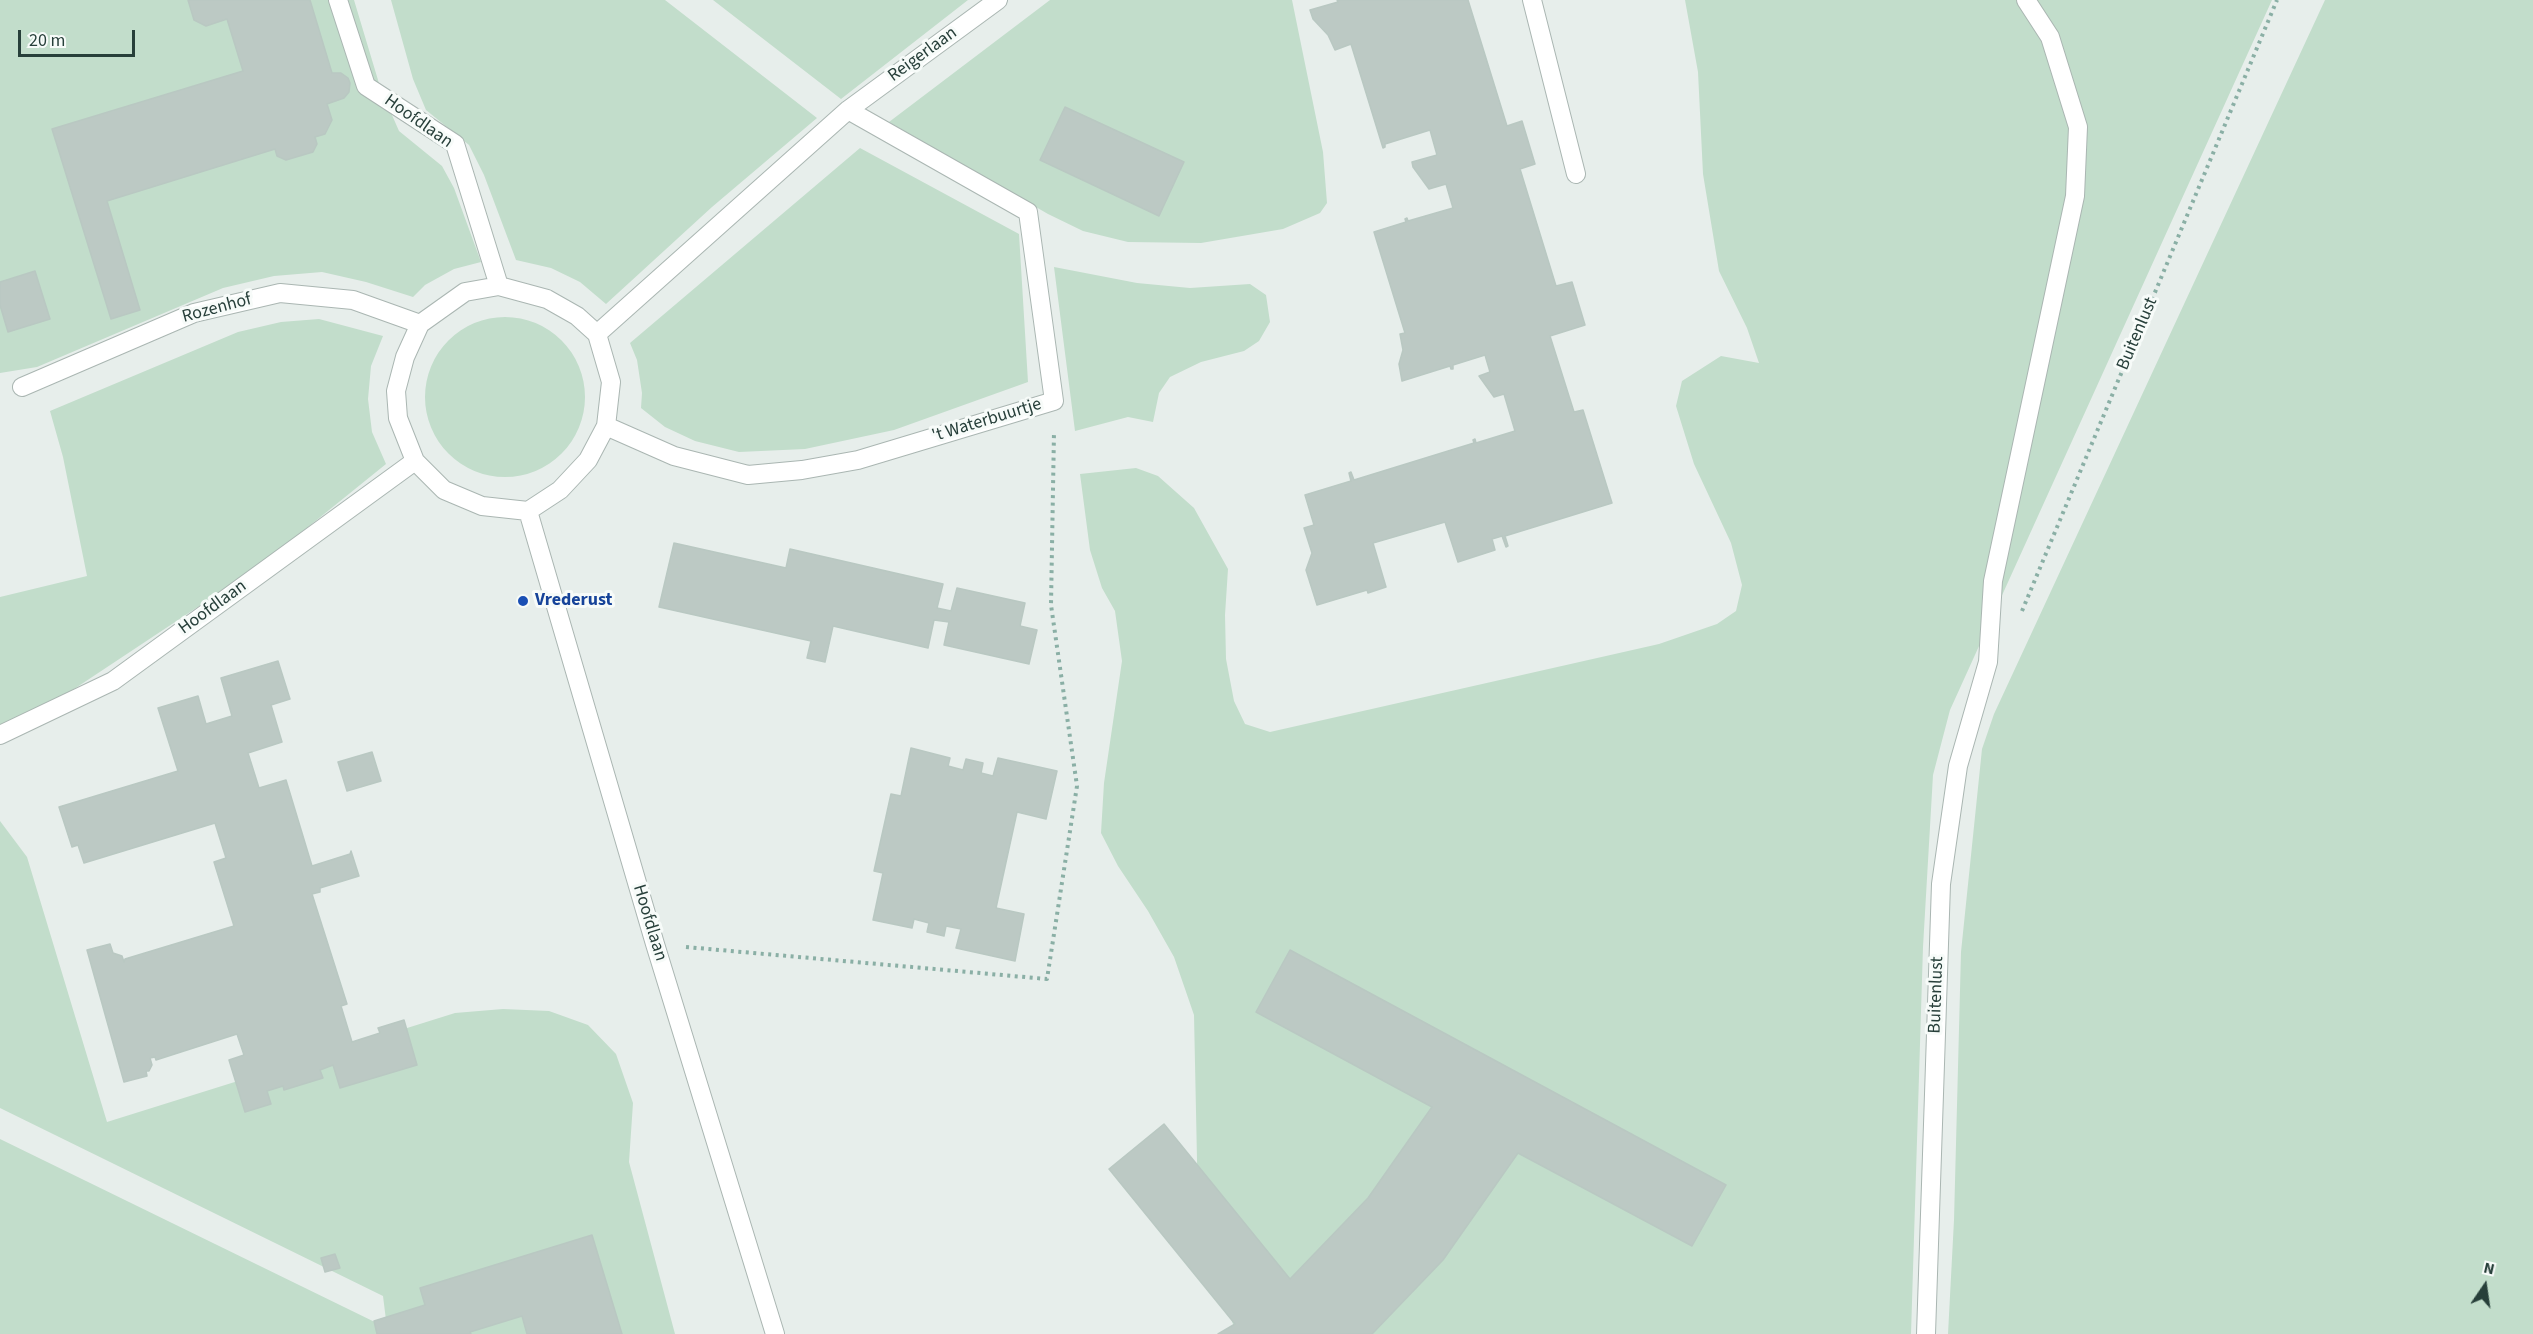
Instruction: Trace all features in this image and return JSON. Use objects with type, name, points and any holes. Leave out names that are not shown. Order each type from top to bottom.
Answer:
[{"type":"street","name":"Hoofdlaan","points":[[338,0],[366,86],[456,144],[499,286]]},
{"type":"street","name":"Reigerlaan","points":[[848,110],[998,0]]},
{"type":"street","points":[[1532,0],[1576,174]]},
{"type":"street","name":"Buitenlust","points":[[1926,1334],[1941,884],[1958,766],[1988,662],[1993,581],[2075,196],[2078,127],[2050,38],[2026,0]]},
{"type":"street","points":[[597,334],[848,110]]},
{"type":"street","name":"'t Waterbuurtje","points":[[606,426],[674,456],[748,475],[802,470],[858,460],[1054,401],[1028,212],[848,110]]},
{"type":"street","points":[[499,286],[547,300],[577,316],[597,334],[611,382],[606,426],[588,460],[560,490],[528,511],[482,506],[444,490],[415,461],[398,418],[396,392],[405,357],[420,324],[465,292],[499,286]]},
{"type":"street","name":"Rozenhof","points":[[22,387],[194,313],[280,293],[353,300],[420,324]]},
{"type":"street","name":"Hoofdlaan","points":[[0,735],[113,681],[415,461]]},
{"type":"street","name":"Hoofdlaan","points":[[528,511],[655,944],[775,1334]]},
{"type":"path","name":"Buitenlust","points":[[2020,613],[2031,592],[2277,0]]},
{"type":"path","points":[[655,944],[1047,979],[1077,786],[1051,605],[1054,401]]},
{"type":"green space","points":[[0,0],[354,0],[381,90],[399,131],[442,166],[454,188],[481,262],[454,269],[425,285],[413,297],[366,282],[322,272],[274,276],[223,288],[37,367],[0,373]]},
{"type":"green space","points":[[391,0],[665,0],[817,118],[712,207],[606,304],[580,282],[551,268],[516,260],[484,175],[469,145],[426,110],[413,79]]},
{"type":"green space","points":[[713,0],[968,0],[841,99]]},
{"type":"green space","points":[[1050,0],[1292,0],[1323,152],[1327,203],[1320,213],[1283,229],[1201,243],[1128,242],[1083,231],[1048,214],[889,122]]},
{"type":"green space","points":[[1685,0],[2272,0],[1950,710],[1933,775],[1923,947],[1911,1334],[1237,1334],[1211,1269],[1198,1208],[1194,1015],[1174,957],[1148,911],[1118,866],[1101,833],[1104,783],[1122,661],[1115,611],[1102,588],[1090,550],[1080,474],[1136,468],[1158,476],[1194,508],[1228,569],[1225,615],[1226,659],[1234,701],[1245,724],[1270,732],[1659,644],[1717,624],[1736,611],[1742,585],[1731,543],[1694,464],[1676,406],[1682,381],[1721,356],[1759,363],[1747,328],[1719,271],[1703,174],[1698,72]]},
{"type":"green space","points":[[2325,0],[2533,0],[2533,1334],[1948,1334],[1954,1220],[1961,952],[1982,749],[1994,714]]},
{"type":"green space","points":[[860,148],[1019,234],[1028,382],[894,430],[805,449],[739,452],[695,441],[665,427],[641,408],[642,393],[637,360],[630,343]]},
{"type":"green space","points":[[1054,267],[1137,283],[1190,288],[1250,284],[1266,295],[1270,322],[1259,341],[1244,351],[1201,362],[1170,377],[1159,393],[1153,422],[1128,417],[1075,431]]},
{"type":"green space","points":[[505,317],[521,318],[536,323],[550,330],[562,340],[572,352],[579,366],[584,381],[584,413],[579,428],[572,442],[562,454],[550,464],[536,471],[521,476],[505,477],[489,476],[474,471],[460,464],[448,454],[438,442],[431,428],[426,413],[425,397],[426,381],[431,366],[438,352],[448,340],[460,330],[474,323],[489,318]]},
{"type":"green space","points":[[319,319],[383,336],[371,366],[368,399],[372,432],[386,464],[261,565],[62,697],[0,726],[0,597],[87,576],[63,457],[50,411],[238,332],[281,322]]},
{"type":"green space","points":[[0,821],[27,857],[107,1122],[455,1013],[503,1009],[549,1011],[588,1025],[616,1054],[633,1103],[629,1162],[675,1334],[0,1334],[0,1139],[387,1328],[383,1296],[0,1108]]},
{"type":"building","points":[[188,0],[310,0],[332,73],[341,73],[348,78],[349,92],[344,98],[327,104],[332,120],[325,134],[315,137],[317,144],[313,152],[286,160],[277,156],[275,149],[107,201],[140,310],[111,319],[52,129],[243,71],[227,19],[206,26],[194,20]]},
{"type":"building","points":[[1337,0],[1468,0],[1507,126],[1522,121],[1535,164],[1520,169],[1556,286],[1572,282],[1585,325],[1550,336],[1574,412],[1583,410],[1612,503],[1505,536],[1508,546],[1506,547],[1502,536],[1492,539],[1495,550],[1458,562],[1445,522],[1373,543],[1386,587],[1368,593],[1367,590],[1317,605],[1306,570],[1312,553],[1304,528],[1314,525],[1305,495],[1351,481],[1349,473],[1351,472],[1354,480],[1474,443],[1475,439],[1476,443],[1515,431],[1504,394],[1494,397],[1479,376],[1490,372],[1485,355],[1453,365],[1453,369],[1450,366],[1402,381],[1399,364],[1403,350],[1400,334],[1405,333],[1374,232],[1406,222],[1407,218],[1408,221],[1453,208],[1446,184],[1429,189],[1413,167],[1412,162],[1437,155],[1430,130],[1385,144],[1383,148],[1351,44],[1335,50],[1328,35],[1313,19],[1310,10],[1338,2]]},
{"type":"building","points":[[1065,107],[1184,162],[1159,216],[1040,160]]},
{"type":"building","points":[[35,271],[50,319],[8,332],[0,305],[0,282]]},
{"type":"building","points":[[674,543],[786,568],[790,549],[943,584],[937,608],[951,611],[957,588],[1025,603],[1020,626],[1037,630],[1029,664],[944,645],[949,622],[934,620],[928,648],[833,626],[825,662],[807,658],[811,641],[659,607]]},
{"type":"building","points":[[278,661],[290,699],[271,705],[282,742],[248,753],[259,788],[286,780],[312,866],[350,854],[351,851],[359,876],[320,888],[320,892],[312,894],[347,1004],[341,1006],[352,1042],[380,1033],[378,1028],[404,1020],[417,1065],[340,1088],[333,1065],[320,1070],[323,1078],[284,1090],[283,1086],[267,1091],[271,1104],[245,1112],[229,1060],[244,1055],[237,1034],[156,1060],[155,1057],[150,1058],[152,1065],[149,1071],[146,1071],[147,1076],[124,1082],[87,950],[110,944],[113,953],[122,956],[124,962],[125,959],[234,926],[214,862],[226,858],[215,823],[84,863],[78,845],[72,847],[59,807],[178,771],[158,708],[198,696],[206,724],[232,716],[221,678]]},
{"type":"building","points":[[911,748],[950,758],[948,766],[963,770],[966,759],[983,763],[981,773],[993,776],[998,758],[1057,771],[1046,819],[1017,812],[996,908],[1024,914],[1015,961],[956,948],[961,929],[946,926],[944,936],[927,932],[929,923],[914,919],[912,928],[873,920],[883,873],[874,871],[891,794],[901,796]]},
{"type":"building","points":[[372,752],[381,781],[347,791],[338,762]]},
{"type":"building","points":[[1290,950],[1726,1185],[1692,1246],[1518,1153],[1443,1260],[1372,1334],[1218,1334],[1235,1324],[1109,1169],[1164,1124],[1290,1279],[1368,1198],[1432,1107],[1256,1012]]},
{"type":"building","points":[[592,1235],[622,1334],[527,1334],[522,1316],[470,1332],[471,1334],[377,1334],[374,1321],[425,1305],[420,1288]]},
{"type":"building","points":[[335,1254],[340,1268],[325,1272],[321,1258]]},
{"type":"place","name":"Vrederust","points":[[523,601]]}]
